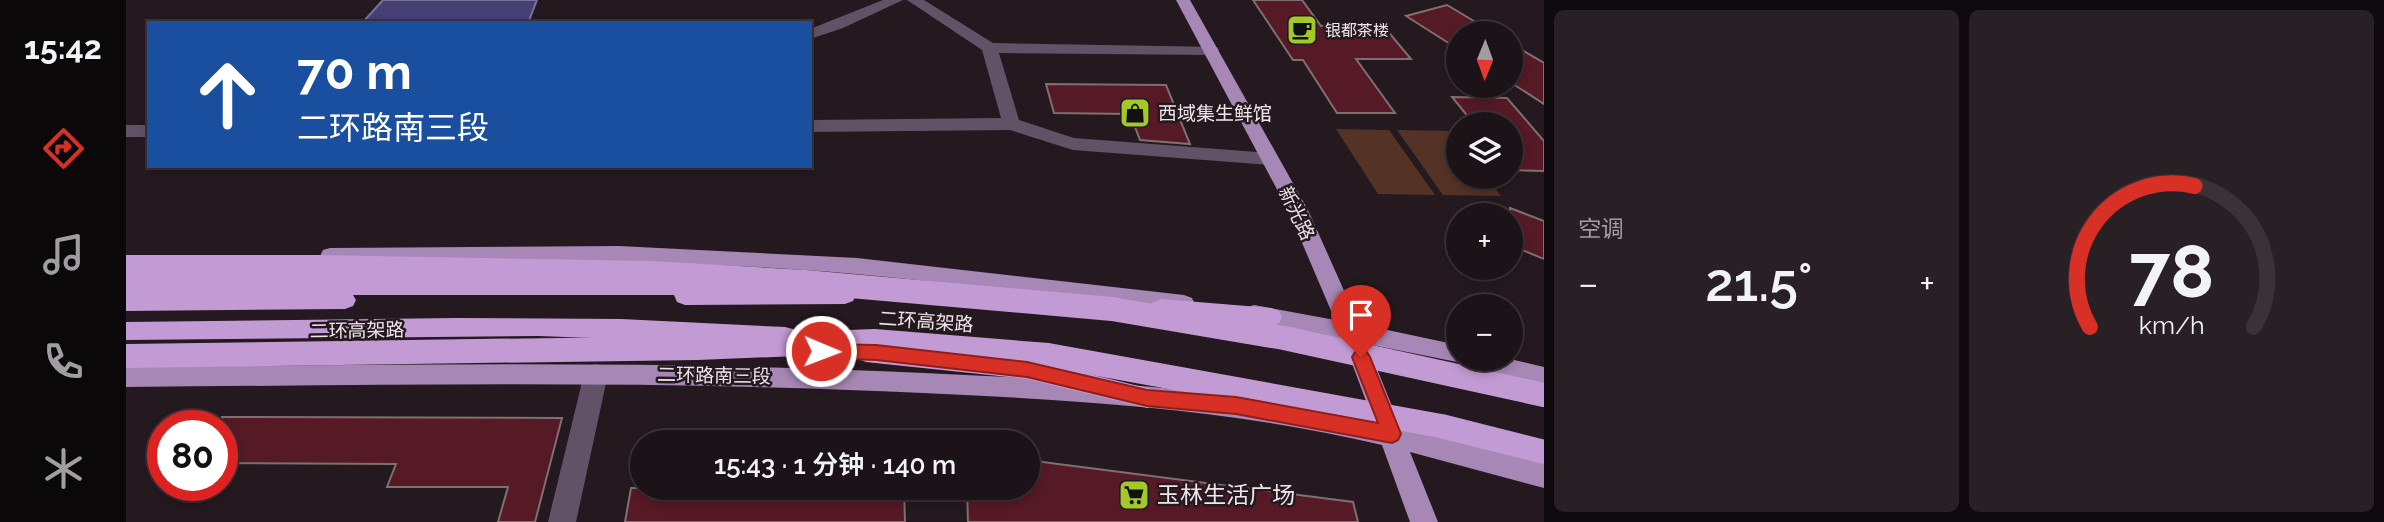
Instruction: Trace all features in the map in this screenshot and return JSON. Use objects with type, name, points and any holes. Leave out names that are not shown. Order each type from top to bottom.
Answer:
[{"type":"highway","name":"二环高架路","points":[[126,267],[317,267],[652,273],[805,282],[1112,309],[1284,338],[1544,395]]},
{"type":"highway","points":[[126,286],[642,285],[1007,295],[1271,317]]},
{"type":"highway","points":[[126,302],[918,294]]},
{"type":"highway","points":[[126,331],[518,326],[699,330],[874,341]]},
{"type":"highway","name":"二环高架路","points":[[126,356],[684,349],[874,341],[1048,355],[1441,426],[1544,452]]},
{"type":"highway","points":[[126,347],[463,342],[876,352],[1027,369],[1147,398]]},
{"type":"main road","name":"新光路","points":[[1183,0],[1298,210],[1351,331],[1424,522]]},
{"type":"main road","points":[[126,256],[619,254],[760,259],[1137,297],[1351,331],[1446,352]]},
{"type":"main road","points":[[1520,371],[1544,377]]},
{"type":"main road","name":"二环路南三段","points":[[126,377],[596,374],[822,377],[1147,398],[1236,405],[1392,434],[1544,476]]},
{"type":"street","points":[[812,33],[896,0]]},
{"type":"street","points":[[914,0],[989,48],[1211,50]]},
{"type":"street","points":[[989,48],[1011,124]]},
{"type":"street","points":[[812,126],[1011,124],[1073,144],[1270,159]]},
{"type":"street","points":[[126,131],[147,131]]},
{"type":"street","points":[[562,522],[596,374]]},
{"type":"shaded area","points":[[383,0],[537,0],[529,21],[364,21]]},
{"type":"shaded area","points":[[1336,129],[1389,130],[1435,195],[1378,194]]},
{"type":"shaded area","points":[[1397,130],[1446,131],[1446,189],[1495,189],[1501,196],[1443,195]]},
{"type":"building","points":[[1253,0],[1302,0],[1321,26],[1381,23],[1411,59],[1356,59],[1395,113],[1337,113],[1303,60],[1293,60]]},
{"type":"building","points":[[1447,5],[1474,21],[1446,21],[1446,41],[1406,16]]},
{"type":"building","points":[[1523,51],[1544,63],[1544,104],[1523,90]]},
{"type":"building","name":"西域集生鲜馆","points":[[1046,84],[1166,85],[1190,144],[1140,140],[1130,114],[1054,113]]},
{"type":"building","points":[[1453,98],[1507,98],[1519,112],[1464,112]]},
{"type":"building","points":[[1523,117],[1544,141],[1544,171],[1523,170]]},
{"type":"building","points":[[1523,213],[1544,221],[1544,259],[1523,250]]},
{"type":"building","points":[[238,417],[562,418],[535,522],[498,522],[508,487],[387,487],[396,464],[238,463]]},
{"type":"building","name":"玉林生活广场","points":[[1040,462],[1353,502],[1358,522],[968,522],[967,500],[1040,500]]},
{"type":"building","points":[[630,494],[630,500],[904,500],[905,522],[625,522]]},
{"type":"place","name":"银都茶楼","points":[[1302,30]]},
{"type":"place","name":"西域集生鲜馆","points":[[1135,113]]},
{"type":"place","name":"玉林生活广场","points":[[1134,495]]},
{"type":"route","points":[[821,351],[876,352],[1027,369],[1147,398],[1236,405],[1392,434],[1361,357]]}]
